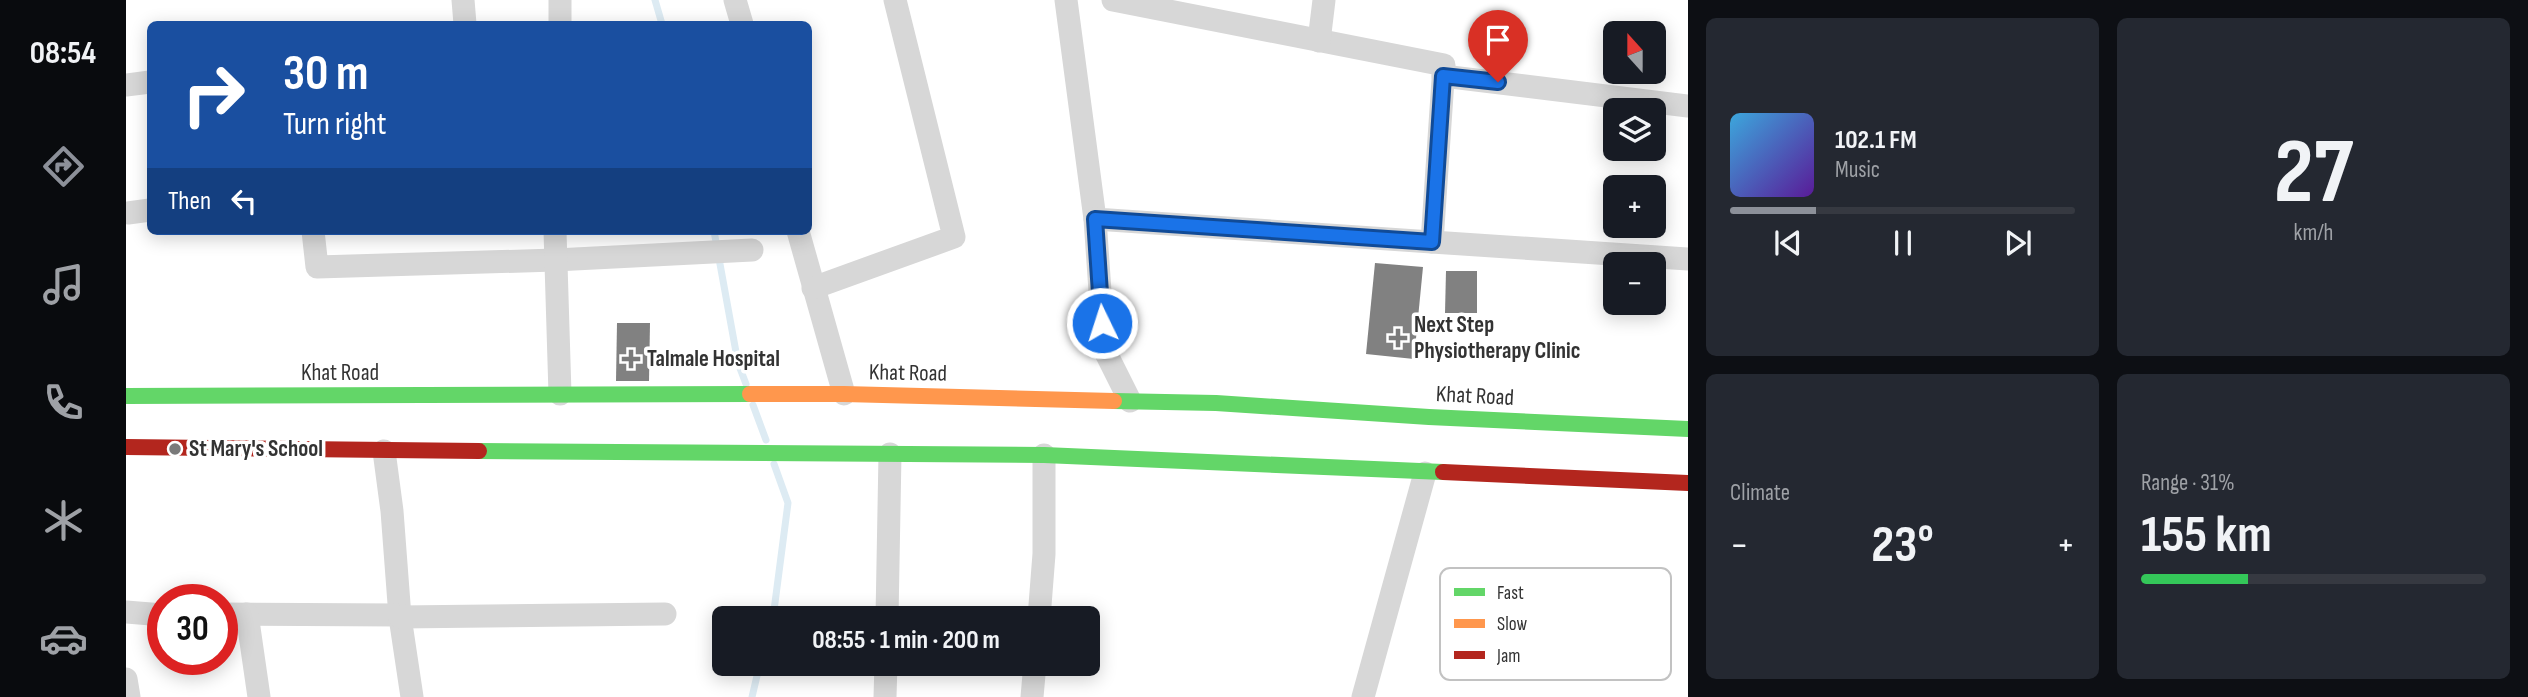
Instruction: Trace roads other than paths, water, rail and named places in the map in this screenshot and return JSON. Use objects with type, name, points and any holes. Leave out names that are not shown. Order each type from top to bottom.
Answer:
[{"type":"highway","name":"Khat Road","points":[[126,396],[844,394],[1216,402],[1429,417],[1688,429]]},
{"type":"highway","points":[[126,447],[1044,455],[1688,483]]},
{"type":"street","points":[[463,0],[466,21]]},
{"type":"street","points":[[560,0],[560,21]]},
{"type":"street","points":[[736,0],[741,21]]},
{"type":"street","points":[[813,288],[954,237],[895,0]]},
{"type":"street","points":[[1066,0],[1095,219],[1104,349],[1130,401]]},
{"type":"street","points":[[1113,0],[1444,65],[1432,242]]},
{"type":"street","points":[[1319,41],[1324,0]]},
{"type":"street","points":[[1443,76],[1688,106]]},
{"type":"street","points":[[126,85],[147,82]]},
{"type":"street","points":[[1095,219],[1688,258]]},
{"type":"street","points":[[313,235],[317,267],[555,260],[752,250]]},
{"type":"street","points":[[555,235],[561,394]]},
{"type":"street","points":[[799,235],[844,394]]},
{"type":"street","points":[[384,451],[392,511],[400,616],[412,697]]},
{"type":"street","points":[[887,606],[890,454]]},
{"type":"street","points":[[1040,606],[1044,554],[1044,455]]},
{"type":"street","points":[[1363,697],[1425,473]]},
{"type":"street","points":[[126,612],[147,614]]},
{"type":"street","points":[[238,614],[665,614]]},
{"type":"street","points":[[247,614],[259,697]]},
{"type":"street","points":[[885,697],[886,676]]},
{"type":"street","points":[[1032,697],[1034,676]]},
{"type":"street","points":[[126,679],[129,697]]},
{"type":"waterway","points":[[655,0],[661,21]]},
{"type":"waterway","points":[[715,235],[738,363],[746,384]]},
{"type":"waterway","points":[[753,405],[766,440]]},
{"type":"waterway","points":[[774,464],[788,503],[775,606]]},
{"type":"waterway","points":[[752,697],[757,676]]},
{"type":"place","name":"Next Step Physiotherapy Clinic","points":[[1398,338]]},
{"type":"place","name":"Talmale Hospital","points":[[631,359]]},
{"type":"place","name":"St Mary's School","points":[[175,449]]}]
